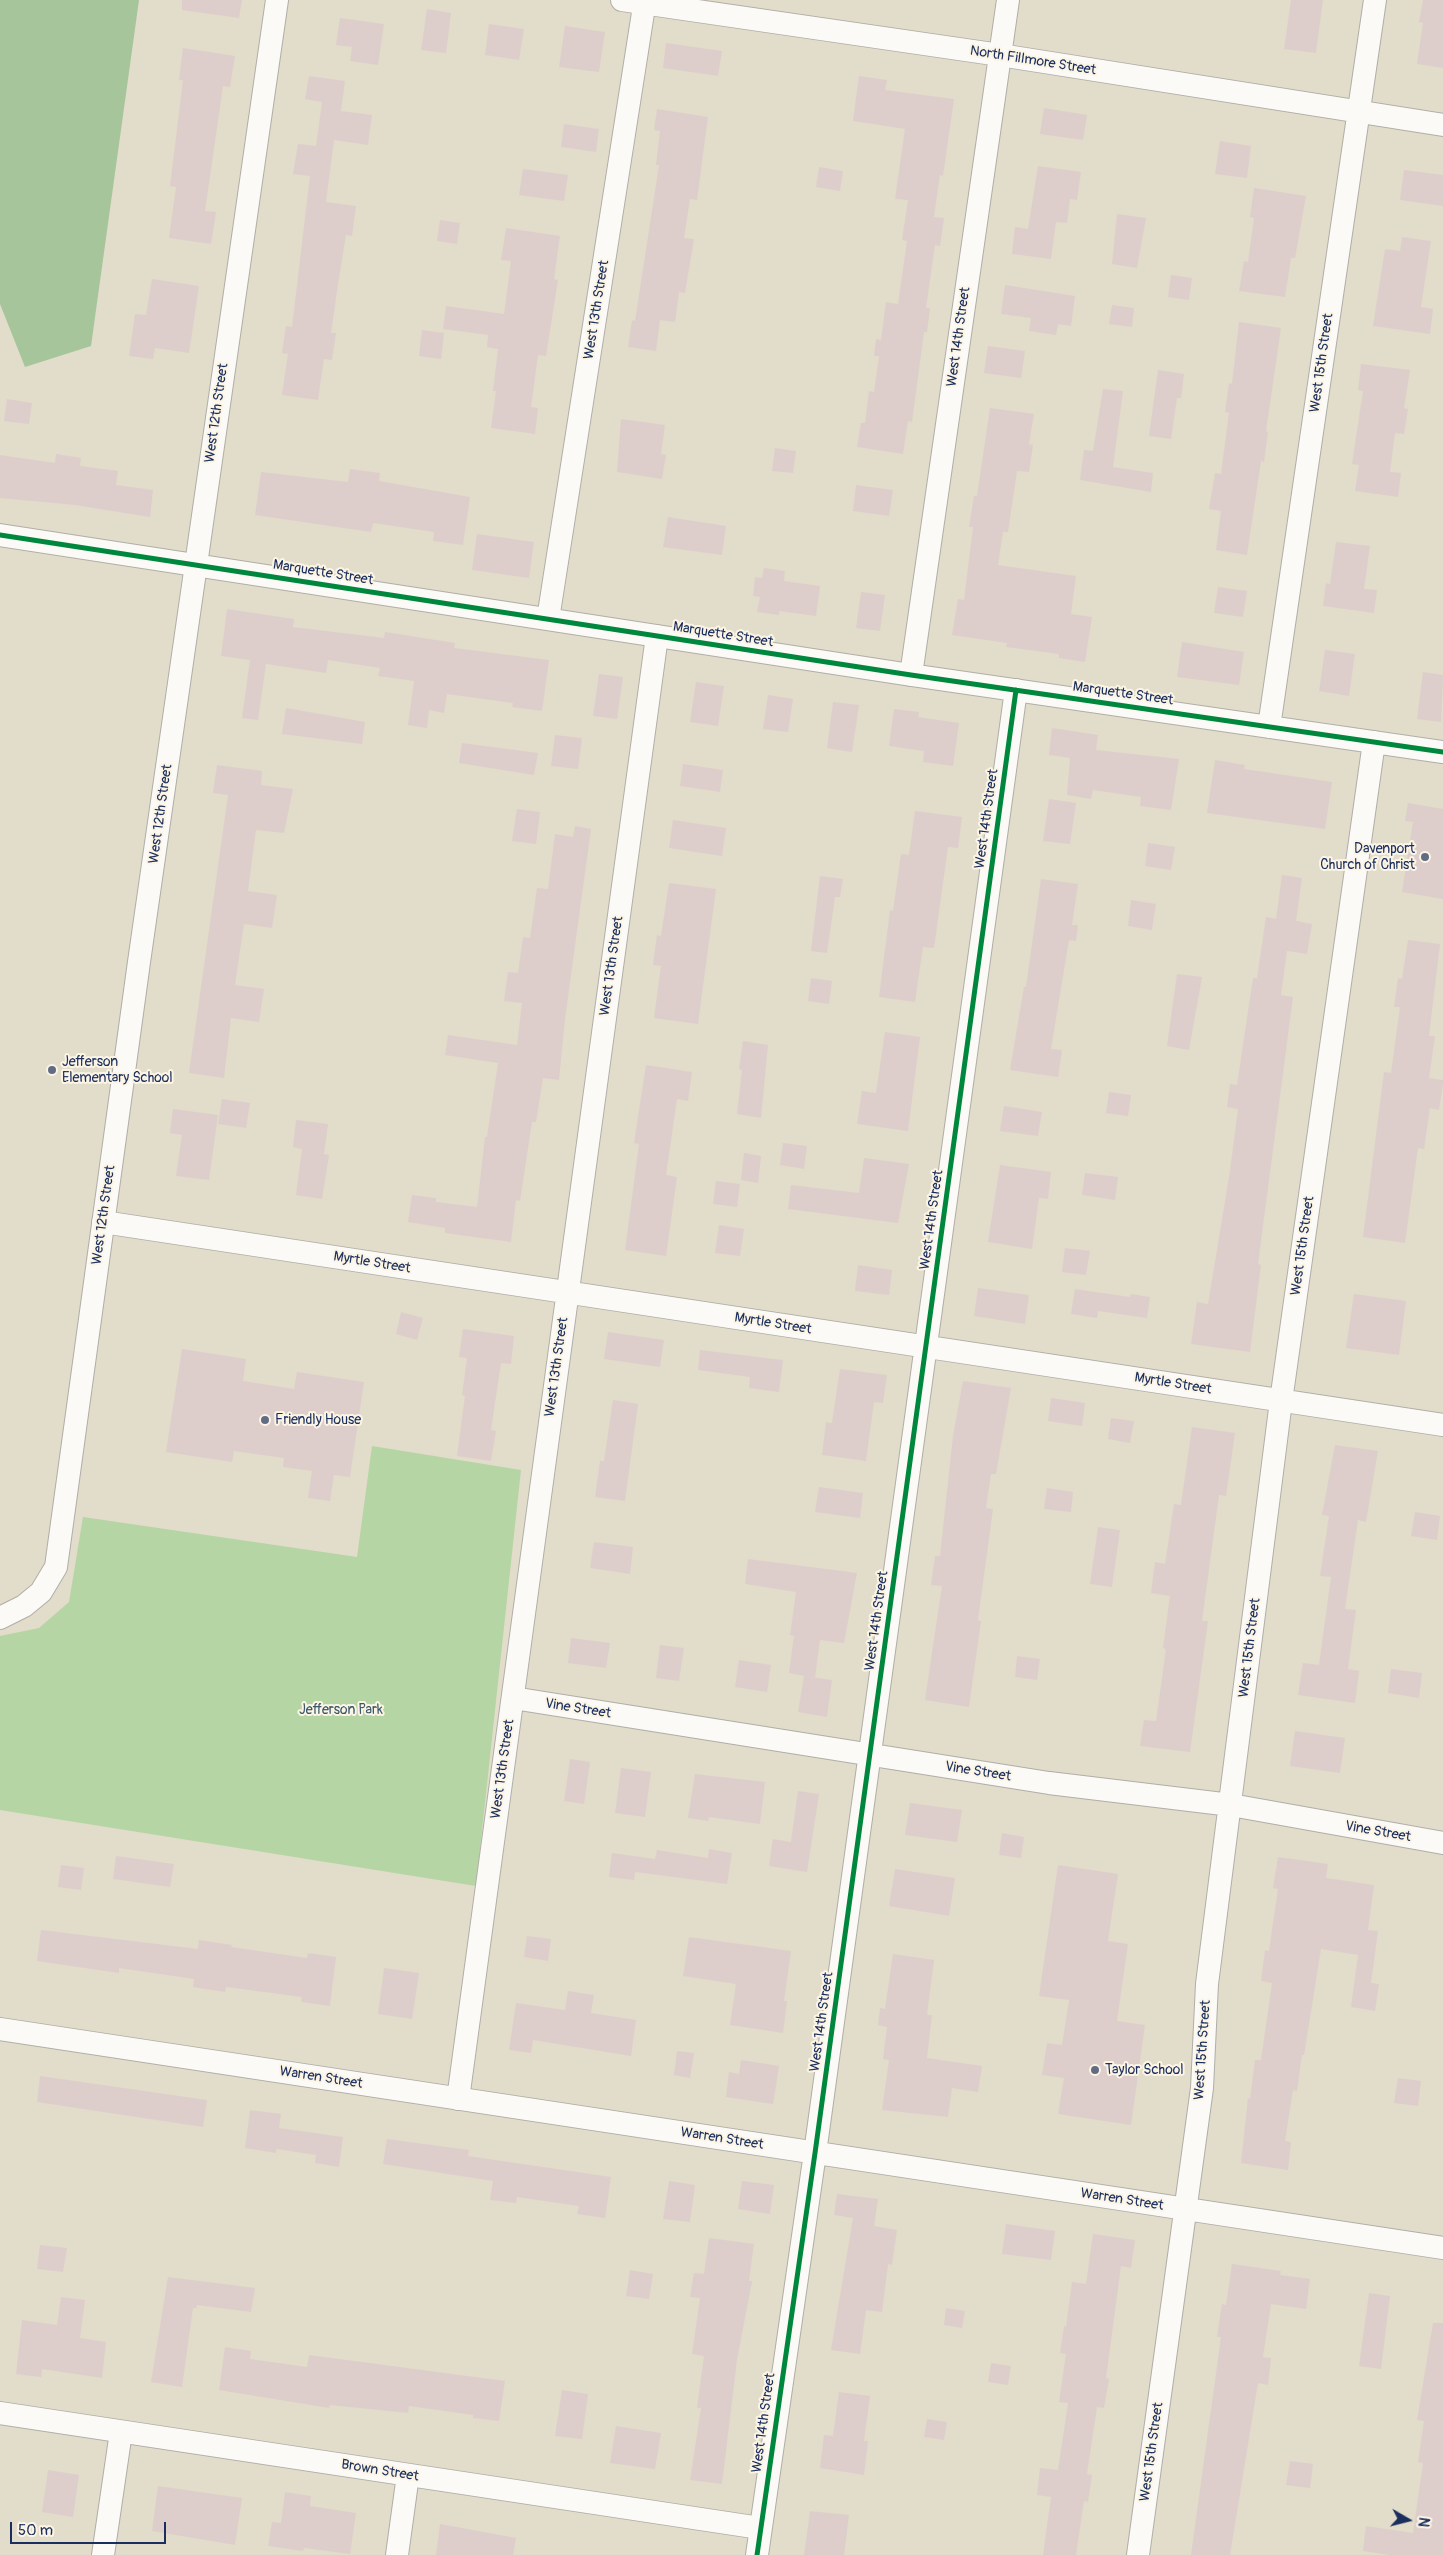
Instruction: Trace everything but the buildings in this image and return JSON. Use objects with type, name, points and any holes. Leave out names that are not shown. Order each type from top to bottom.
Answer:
[{"type":"street","name":"West 12th Street","points":[[8,1615],[41,1592],[56,1567],[103,1222],[277,0]]},
{"type":"street","name":"North Fillmore Street","points":[[622,0],[1000,55],[1443,124]]},
{"type":"street","name":"West 14th Street","points":[[911,675],[1008,0]]},
{"type":"street","name":"West 15th Street","points":[[1269,727],[1376,0]]},
{"type":"street","name":"West 13th Street","points":[[548,619],[645,2]]},
{"type":"street","name":"Marquette Street","points":[[0,534],[911,675],[1443,752]]},
{"type":"street","name":"West 13th Street","points":[[458,2099],[657,636]]},
{"type":"street","name":"West 14th Street","points":[[757,2555],[815,2153],[1016,690]]},
{"type":"street","name":"West 15th Street","points":[[1138,2555],[1202,2088],[1207,1984],[1281,1401],[1374,742]]},
{"type":"street","name":"Myrtle Street","points":[[103,1222],[1443,1425]]},
{"type":"street","name":"Vine Street","points":[[513,1698],[1049,1783],[1230,1805],[1443,1843]]},
{"type":"street","name":"Warren Street","points":[[0,2029],[1443,2248]]},
{"type":"street","name":"Brown Street","points":[[0,2413],[760,2528]]},
{"type":"street","points":[[103,2555],[121,2432]]},
{"type":"street","points":[[397,2555],[408,2475]]},
{"type":"green space","points":[[0,0],[139,0],[91,346],[25,367],[0,304]]},
{"type":"green space","name":"Jefferson Park","points":[[372,1446],[521,1470],[476,1886],[0,1810],[0,1636],[39,1628],[69,1602],[83,1517],[357,1557]]},
{"type":"cycle path","points":[[0,535],[911,675],[1443,752]]},
{"type":"cycle path","points":[[757,2555],[815,2153],[1016,690]]},
{"type":"place","name":"Davenport Church of Christ","points":[[1425,857]]},
{"type":"place","name":"Jefferson Elementary School","points":[[52,1070]]},
{"type":"place","name":"Friendly House","points":[[265,1420]]},
{"type":"place","name":"Taylor School","points":[[1095,2070]]}]
